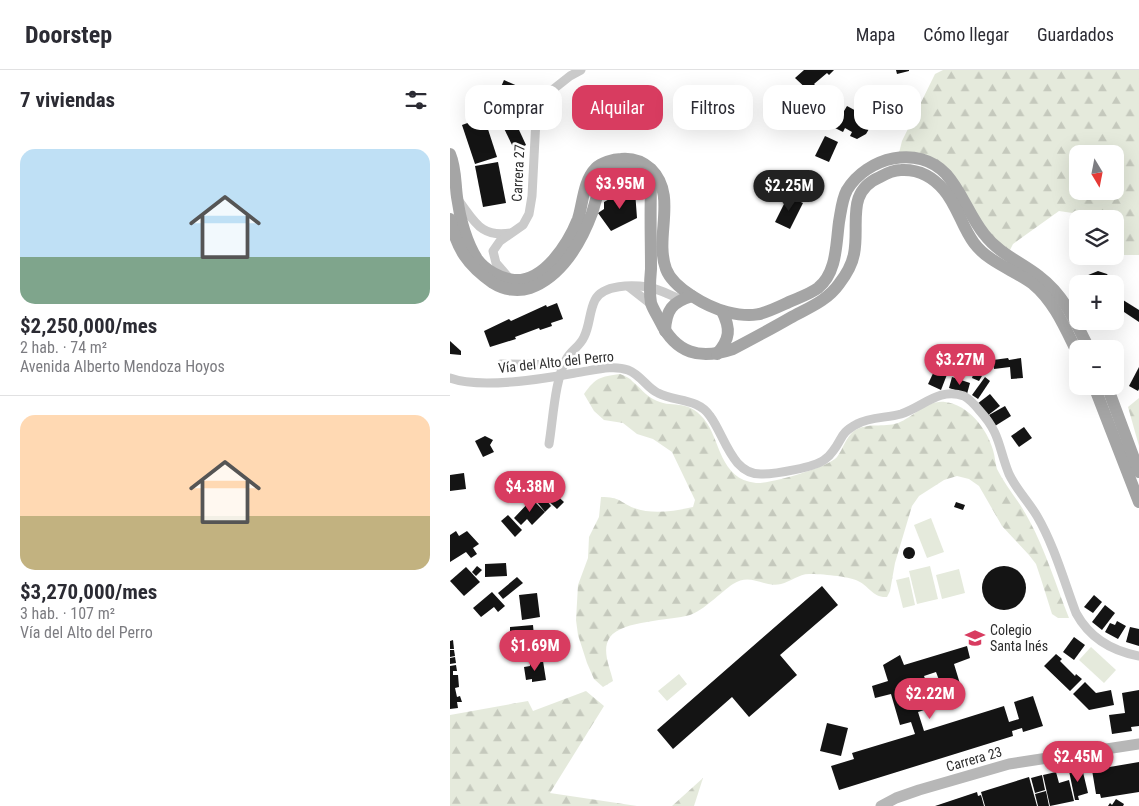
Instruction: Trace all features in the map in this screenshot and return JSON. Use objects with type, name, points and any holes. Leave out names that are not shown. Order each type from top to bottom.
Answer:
[{"type":"main road","points":[[450,154],[454,164],[457,198],[463,229],[476,258],[482,266],[500,277],[511,280],[532,277],[555,258],[569,239],[578,219],[589,179],[596,168],[618,158],[634,158],[648,166],[662,186],[665,202],[663,255],[671,279],[686,297],[722,311],[746,316],[761,315],[817,289],[826,280],[833,265],[846,192],[867,169],[898,157],[913,157],[928,162],[944,172],[957,188],[982,232],[994,246],[1041,278],[1060,296],[1084,340]]},
{"type":"main road","points":[[450,219],[458,246],[477,272],[496,285],[512,290],[526,289],[540,284],[562,266],[579,241],[602,184],[611,172],[623,168],[635,169],[646,177],[651,188],[649,288],[652,304],[664,331],[674,342],[687,350],[701,355],[717,354],[733,349],[826,298],[849,269],[854,254],[855,206],[862,190],[875,179],[894,170],[910,170],[923,173],[936,181],[946,191],[974,243],[1001,265],[1033,284],[1048,300],[1071,340]]},
{"type":"main road","points":[[664,331],[665,319],[671,307],[686,297]]},
{"type":"main road","points":[[717,354],[724,345],[728,334],[727,322],[722,311]]},
{"type":"main road","points":[[1097,395],[1139,502]]},
{"type":"main road","points":[[1110,395],[1139,472]]},
{"type":"main road","name":"Carrera 23","points":[[881,806],[896,798],[919,790],[1009,764],[1139,744]]},
{"type":"street","name":"Carrera 27","points":[[511,280],[496,263],[493,251],[500,241],[523,225],[529,214],[532,196],[534,137],[540,104],[551,91],[581,70]]},
{"type":"street","points":[[457,198],[479,228],[499,235],[514,232]]},
{"type":"street","points":[[629,287],[652,304]]},
{"type":"street","points":[[549,444],[560,376],[568,357],[580,344],[586,332],[595,301],[600,293],[607,290],[629,287],[649,288],[686,297]]},
{"type":"street","points":[[501,364],[564,365]]},
{"type":"street","name":"Vía del Alto del Perro","points":[[450,378],[479,383],[560,376],[614,367],[629,370],[644,380],[655,392],[667,398],[687,400],[700,406],[710,415],[736,462],[748,472],[762,475],[812,466],[824,461],[846,430],[862,421],[887,418],[904,413],[931,398],[948,394],[964,397],[990,421],[998,436],[1009,474],[1036,515],[1082,624],[1105,645],[1139,656]]},
{"type":"green space","points":[[943,70],[1139,70],[1139,255],[1124,255],[1124,210],[1069,210],[1069,212],[1059,211],[1013,244],[1007,256],[944,172],[898,157],[907,130],[921,130],[921,102],[935,74]]},
{"type":"green space","points":[[620,374],[630,379],[653,399],[666,404],[685,406],[697,412],[710,428],[728,467],[744,480],[756,483],[773,481],[799,474],[832,461],[837,457],[851,434],[859,428],[898,423],[926,406],[938,402],[954,404],[962,408],[982,426],[993,450],[997,469],[1025,513],[1046,556],[1069,618],[1058,618],[1052,614],[1036,564],[1002,526],[979,486],[969,479],[957,476],[944,480],[919,496],[912,506],[887,597],[878,596],[858,581],[834,576],[805,574],[775,585],[751,580],[739,581],[728,587],[695,613],[635,624],[616,631],[610,637],[606,647],[613,681],[603,687],[594,679],[587,663],[578,635],[576,620],[578,585],[588,558],[589,537],[599,517],[601,497],[616,499],[641,510],[656,512],[693,507],[695,500],[672,452],[653,439],[637,434],[623,423],[604,420],[594,411],[584,394],[595,381]]},
{"type":"green space","points":[[1139,398],[1139,446],[1128,407]]},
{"type":"green space","points":[[931,518],[944,552],[927,558],[914,525]]},
{"type":"green space","points":[[930,566],[938,599],[917,604],[909,571]]},
{"type":"green space","points":[[959,569],[965,593],[942,599],[936,575]]},
{"type":"green space","points":[[909,577],[915,605],[903,608],[896,580]]},
{"type":"green space","points":[[1091,647],[1116,670],[1104,683],[1079,660]]},
{"type":"green space","points":[[679,674],[687,684],[667,701],[658,691]]},
{"type":"green space","points":[[586,691],[604,706],[550,793],[637,806],[450,806],[450,715],[528,701],[533,711]]},
{"type":"green space","points":[[703,778],[694,806],[672,806]]},
{"type":"building","points":[[804,70],[834,70],[829,75],[827,73],[815,85],[802,85],[795,78]]},
{"type":"building","points":[[896,70],[909,70],[909,71],[897,74]]},
{"type":"building","points":[[504,80],[515,85],[502,85]]},
{"type":"building","points":[[847,106],[854,110],[854,130],[868,130],[866,134],[857,139],[850,136],[852,132],[845,128],[844,130],[844,111]]},
{"type":"building","points":[[465,124],[465,130],[488,130],[497,157],[475,164],[462,125]]},
{"type":"building","points":[[505,130],[519,130],[526,145],[515,151]]},
{"type":"building","points":[[825,136],[838,142],[829,162],[815,156]]},
{"type":"building","points":[[498,162],[506,203],[483,207],[475,166]]},
{"type":"building","points":[[624,191],[635,191],[637,218],[611,231],[598,213],[604,209],[604,202]]},
{"type":"building","points":[[788,196],[803,203],[790,229],[775,222]]},
{"type":"building","points":[[1098,271],[1108,275],[1088,275]]},
{"type":"building","points":[[1124,301],[1139,310],[1139,322],[1124,312]]},
{"type":"building","points":[[557,303],[563,319],[551,323],[552,326],[540,330],[539,328],[515,337],[516,339],[490,347],[484,331],[509,319],[511,321],[546,305],[547,307]]},
{"type":"building","points":[[450,341],[461,351],[461,355],[450,354]]},
{"type":"building","points":[[1008,358],[1009,360],[1021,358],[1023,378],[1011,379],[1010,367],[994,369],[993,360]]},
{"type":"building","points":[[936,367],[948,372],[941,390],[928,384]]},
{"type":"building","points":[[1139,367],[1139,389],[1138,391],[1129,386]]},
{"type":"building","points":[[974,372],[982,376],[979,381],[972,378]]},
{"type":"building","points":[[952,377],[970,383],[967,394],[949,388]]},
{"type":"building","points":[[985,377],[990,381],[978,399],[972,395]]},
{"type":"building","points":[[990,394],[1000,406],[987,416],[977,404]]},
{"type":"building","points":[[1005,406],[1011,416],[995,426],[989,415]]},
{"type":"building","points":[[1024,427],[1032,438],[1019,447],[1011,436]]},
{"type":"building","points":[[485,436],[493,440],[490,445],[494,452],[483,457],[475,441]]},
{"type":"building","points":[[464,473],[466,489],[450,491],[450,475]]},
{"type":"building","points":[[550,489],[564,502],[557,509],[543,496]]},
{"type":"building","points":[[543,496],[551,506],[545,512],[537,502]]},
{"type":"building","points":[[532,499],[545,512],[532,525],[527,519],[521,525],[514,518]]},
{"type":"building","points":[[956,502],[965,505],[963,510],[954,507]]},
{"type":"building","points":[[508,515],[522,530],[515,537],[501,521]]},
{"type":"building","points":[[456,531],[459,536],[467,531],[479,544],[473,548],[477,554],[471,558],[466,552],[450,562],[450,535]]},
{"type":"building","points":[[907,547],[911,547],[915,553],[911,559],[907,559],[903,555],[903,551]]},
{"type":"building","points":[[506,563],[507,576],[485,577],[485,564]]},
{"type":"building","points":[[477,566],[482,570],[476,576],[472,572]]},
{"type":"building","points":[[1008,566],[1020,572],[1025,579],[1025,597],[1020,604],[1013,609],[1000,610],[988,604],[983,597],[982,584],[988,572],[995,567]]},
{"type":"building","points":[[466,567],[480,582],[464,596],[450,581]]},
{"type":"building","points":[[517,577],[523,583],[503,599],[498,593]]},
{"type":"building","points":[[822,586],[838,605],[780,655],[797,675],[749,717],[732,697],[673,749],[657,730]]},
{"type":"building","points":[[492,592],[505,606],[498,612],[494,607],[481,617],[473,608]]},
{"type":"building","points":[[537,593],[540,617],[522,620],[519,595]]},
{"type":"building","points":[[1094,595],[1102,602],[1093,613],[1084,607]]},
{"type":"building","points":[[1105,605],[1115,613],[1102,630],[1092,622]]},
{"type":"building","points":[[1117,621],[1126,626],[1118,639],[1105,632],[1110,623],[1115,625]]},
{"type":"building","points":[[533,625],[534,636],[528,636],[529,648],[536,647],[537,656],[521,658],[521,655],[515,656],[515,637],[513,632],[510,632],[510,627]]},
{"type":"building","points":[[1130,627],[1139,629],[1139,646],[1126,642]]},
{"type":"building","points":[[1074,637],[1085,645],[1074,660],[1063,652]]},
{"type":"building","points":[[453,640],[454,649],[450,649],[450,641]]},
{"type":"building","points":[[967,646],[970,658],[954,664],[964,697],[918,712],[924,731],[1004,706],[1009,722],[1019,719],[1014,702],[1033,696],[1043,726],[1023,732],[1022,728],[1012,731],[1013,736],[839,790],[831,766],[854,759],[852,753],[915,734],[911,722],[900,725],[891,694],[875,698],[872,686],[888,681],[883,665],[900,655],[904,665]],"holes":[[[936,672],[942,688],[930,692],[924,676]]]},
{"type":"building","points":[[450,650],[454,650],[455,656],[450,657]]},
{"type":"building","points":[[1056,654],[1062,659],[1060,661],[1075,676],[1076,674],[1082,679],[1070,691],[1044,666]]},
{"type":"building","points":[[455,657],[456,663],[450,664],[450,658]]},
{"type":"building","points":[[543,661],[546,680],[532,682],[532,679],[526,680],[524,667],[530,666],[530,663]]},
{"type":"building","points":[[456,665],[457,671],[453,671],[453,675],[458,675],[459,687],[455,688],[457,697],[460,696],[462,702],[457,702],[458,708],[450,709],[450,666]]},
{"type":"building","points":[[1085,682],[1096,693],[1111,690],[1114,705],[1089,710],[1073,694]]},
{"type":"building","points":[[1139,690],[1139,726],[1131,727],[1132,731],[1112,734],[1109,715],[1125,713],[1122,693]]},
{"type":"building","points":[[827,723],[848,728],[841,756],[820,751]]},
{"type":"building","points":[[1139,762],[1139,792],[1101,798],[1100,794],[1096,794],[1092,770]]},
{"type":"building","points":[[1082,768],[1088,793],[1078,796],[1079,800],[1075,800],[1069,771]]},
{"type":"building","points":[[1056,772],[1059,783],[1069,780],[1074,801],[1050,806],[1043,775]]},
{"type":"building","points":[[1042,775],[1045,790],[1035,793],[1031,778]]},
{"type":"building","points":[[1029,777],[1037,806],[985,806],[981,792]]},
{"type":"building","points":[[1046,791],[1049,806],[1038,806],[1035,794]]},
{"type":"building","points":[[977,792],[978,796],[981,795],[984,806],[935,806]]},
{"type":"building","points":[[1116,799],[1124,804],[1123,806],[1108,806],[1110,803],[1112,805]]},
{"type":"place","name":"Colegio Santa Inés","points":[[975,638]]}]
